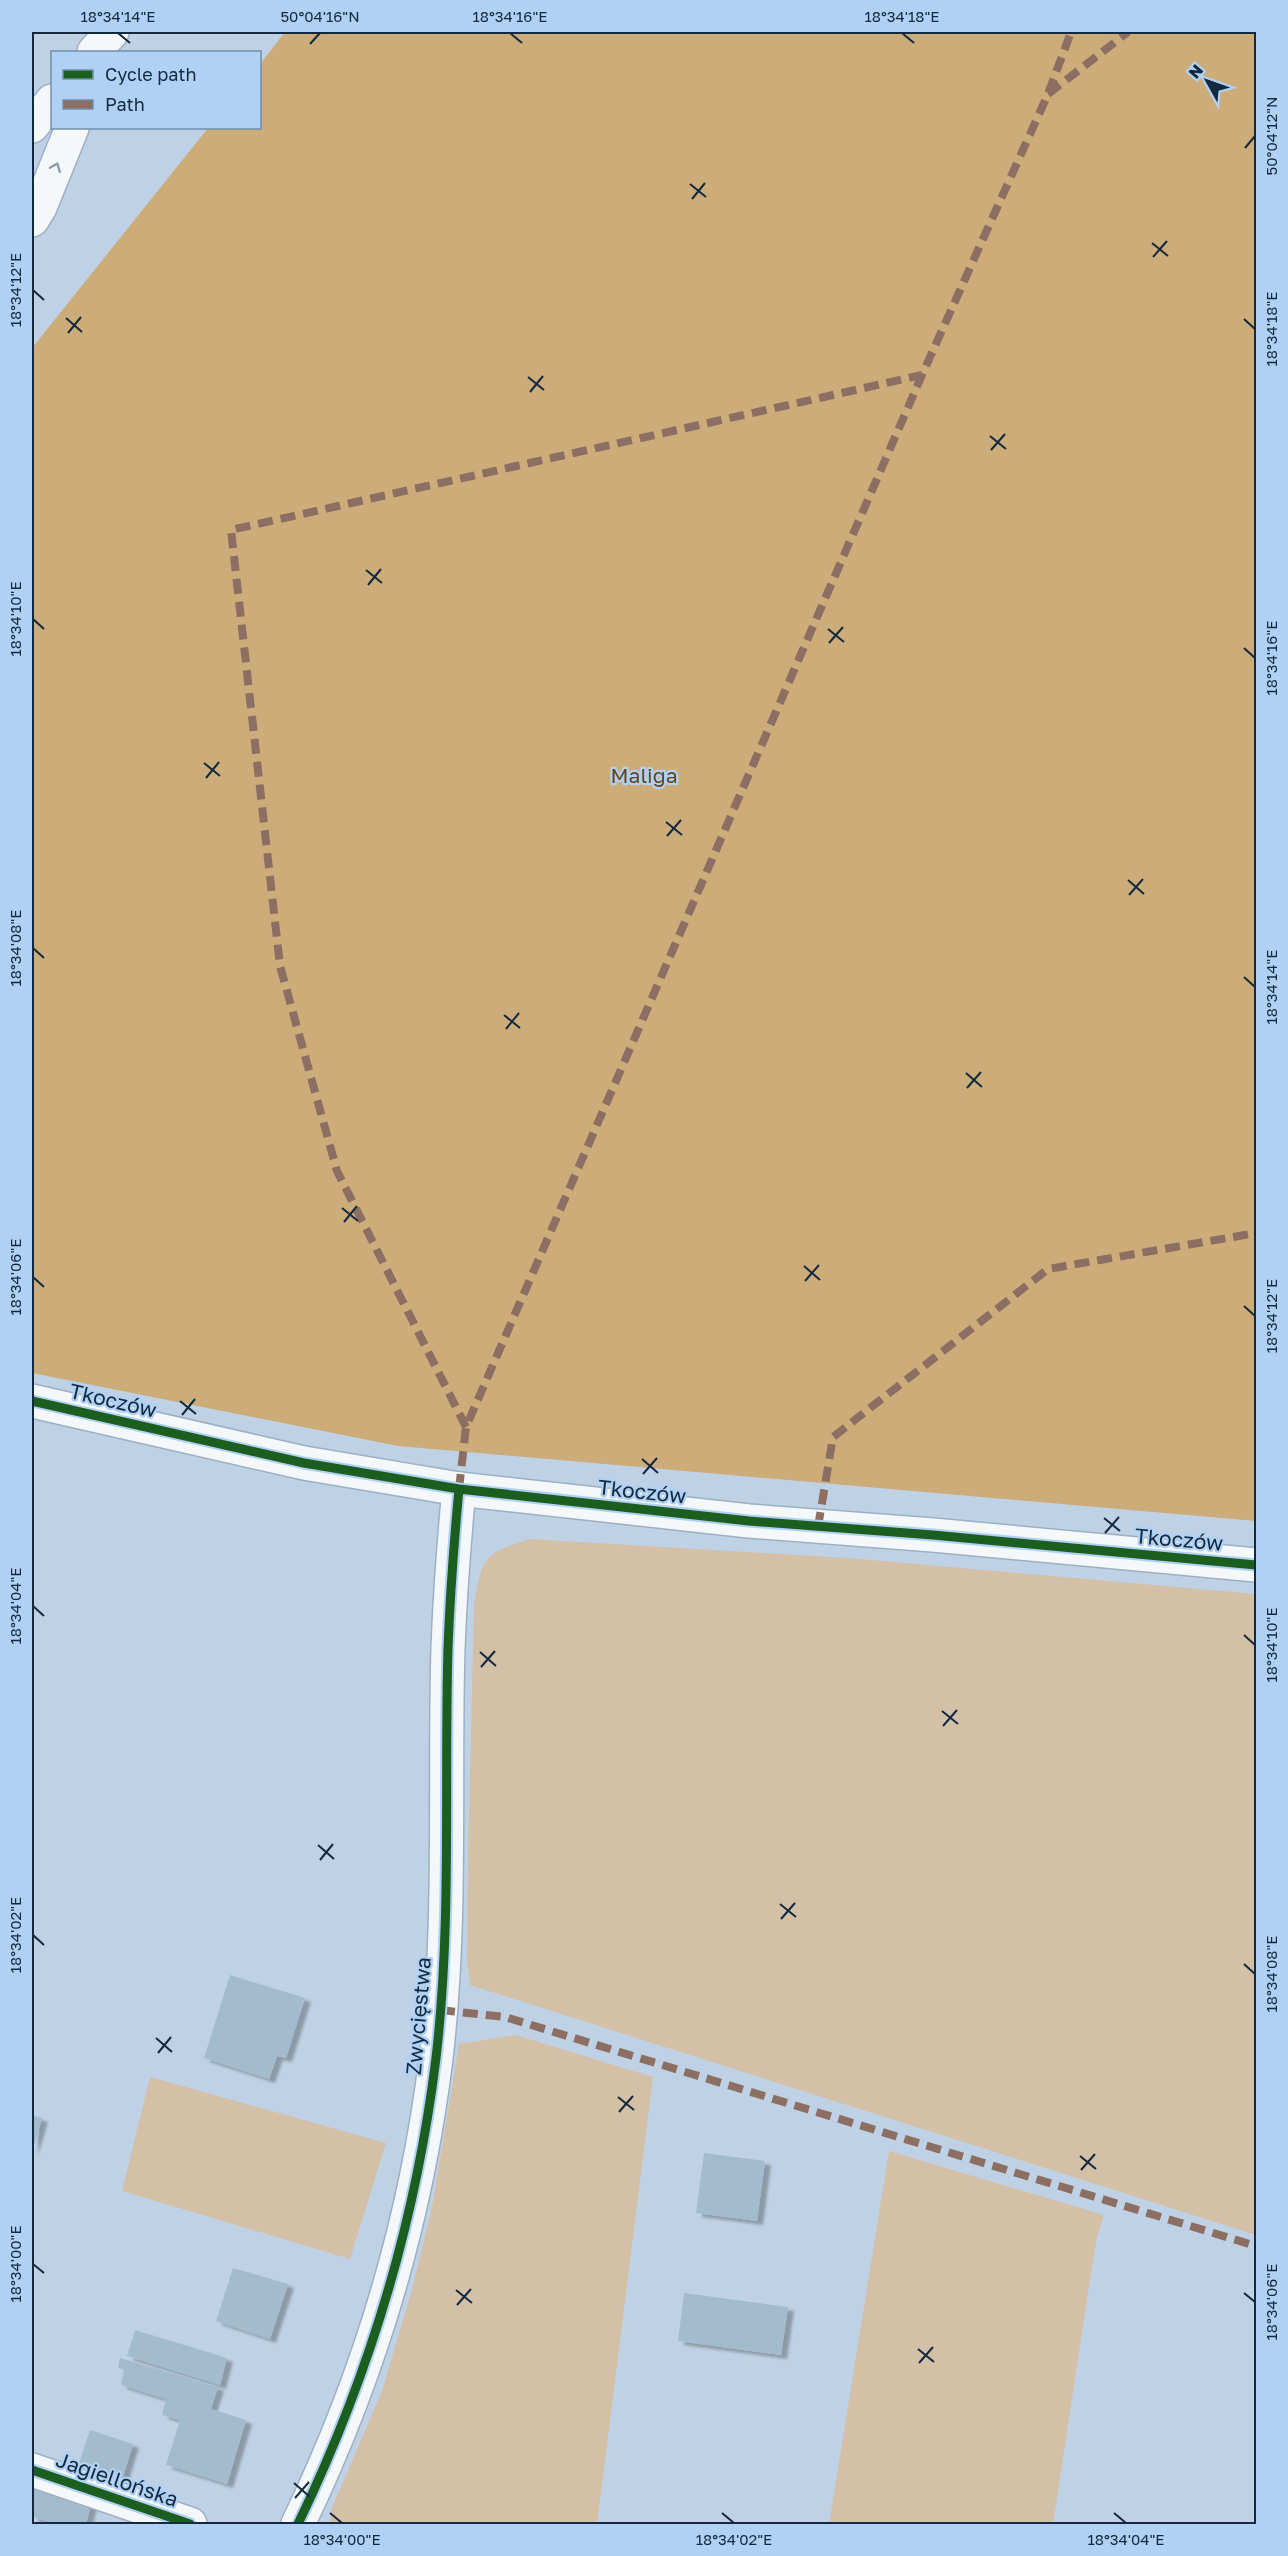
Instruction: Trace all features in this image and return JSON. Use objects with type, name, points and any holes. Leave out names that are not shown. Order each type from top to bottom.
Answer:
[{"type":"street","points":[[32,126],[51,102]]},
{"type":"street","points":[[32,220],[40,207],[72,129]]},
{"type":"street","name":"Tkoczów","points":[[32,1401],[304,1463],[459,1489],[749,1521],[1257,1564]]},
{"type":"street","name":"Zwycięstwa","points":[[298,2524],[353,2401],[374,2340],[404,2234],[428,2116],[436,2056],[443,1951],[448,1648],[459,1489]]},
{"type":"street","name":"Jagiellońska","points":[[32,2470],[190,2524]]},
{"type":"shaded area","points":[[531,1539],[849,1558],[1256,1594],[1256,2235],[470,1985],[467,1961],[468,1857],[474,1604],[480,1576],[488,1559],[503,1548]]},
{"type":"shaded area","points":[[516,2035],[653,2077],[597,2524],[330,2524],[331,2510],[382,2391],[411,2293],[432,2207],[459,2044]]},
{"type":"shaded area","points":[[150,2077],[386,2143],[350,2259],[122,2191]]},
{"type":"shaded area","points":[[889,2151],[1104,2215],[1097,2236],[1053,2524],[829,2524]]},
{"type":"green space","name":"Maliga","points":[[285,32],[1256,32],[1256,1521],[398,1446],[32,1373],[32,348],[207,129],[261,129],[261,63]]},
{"type":"building","points":[[230,1975],[305,1998],[286,2058],[277,2056],[269,2079],[204,2058]]},
{"type":"building","points":[[32,2115],[42,2118],[32,2152]]},
{"type":"building","points":[[704,2153],[765,2161],[757,2221],[696,2213]]},
{"type":"building","points":[[233,2268],[288,2284],[270,2339],[216,2321]]},
{"type":"building","points":[[684,2293],[788,2307],[781,2355],[678,2341]]},
{"type":"building","points":[[135,2330],[227,2358],[220,2385],[127,2356]]},
{"type":"building","points":[[120,2358],[218,2387],[211,2409],[246,2420],[227,2484],[166,2465],[180,2420],[162,2415],[166,2399],[121,2385],[124,2370],[118,2368]]},
{"type":"building","points":[[90,2430],[133,2444],[121,2483],[77,2469]]},
{"type":"building","points":[[32,2483],[92,2501],[86,2524],[58,2524],[32,2517]]},
{"type":"marked path","points":[[459,1489],[466,1427],[922,375],[1048,94],[1071,32]]},
{"type":"marked path","points":[[1048,94],[1128,32]]},
{"type":"marked path","points":[[466,1427],[337,1171],[280,966],[231,530],[922,375]]},
{"type":"marked path","points":[[818,1527],[833,1437],[1048,1269],[1256,1233]]},
{"type":"marked path","points":[[440,2010],[505,2017],[1256,2246]]},
{"type":"cycle path","points":[[32,1401],[304,1463],[459,1489],[749,1521],[933,1535],[1256,1565]]},
{"type":"cycle path","points":[[298,2524],[347,2412],[368,2355],[402,2238],[427,2119],[436,2058],[444,1956],[448,1648],[459,1489]]},
{"type":"cycle path","points":[[32,2470],[190,2524]]}]
